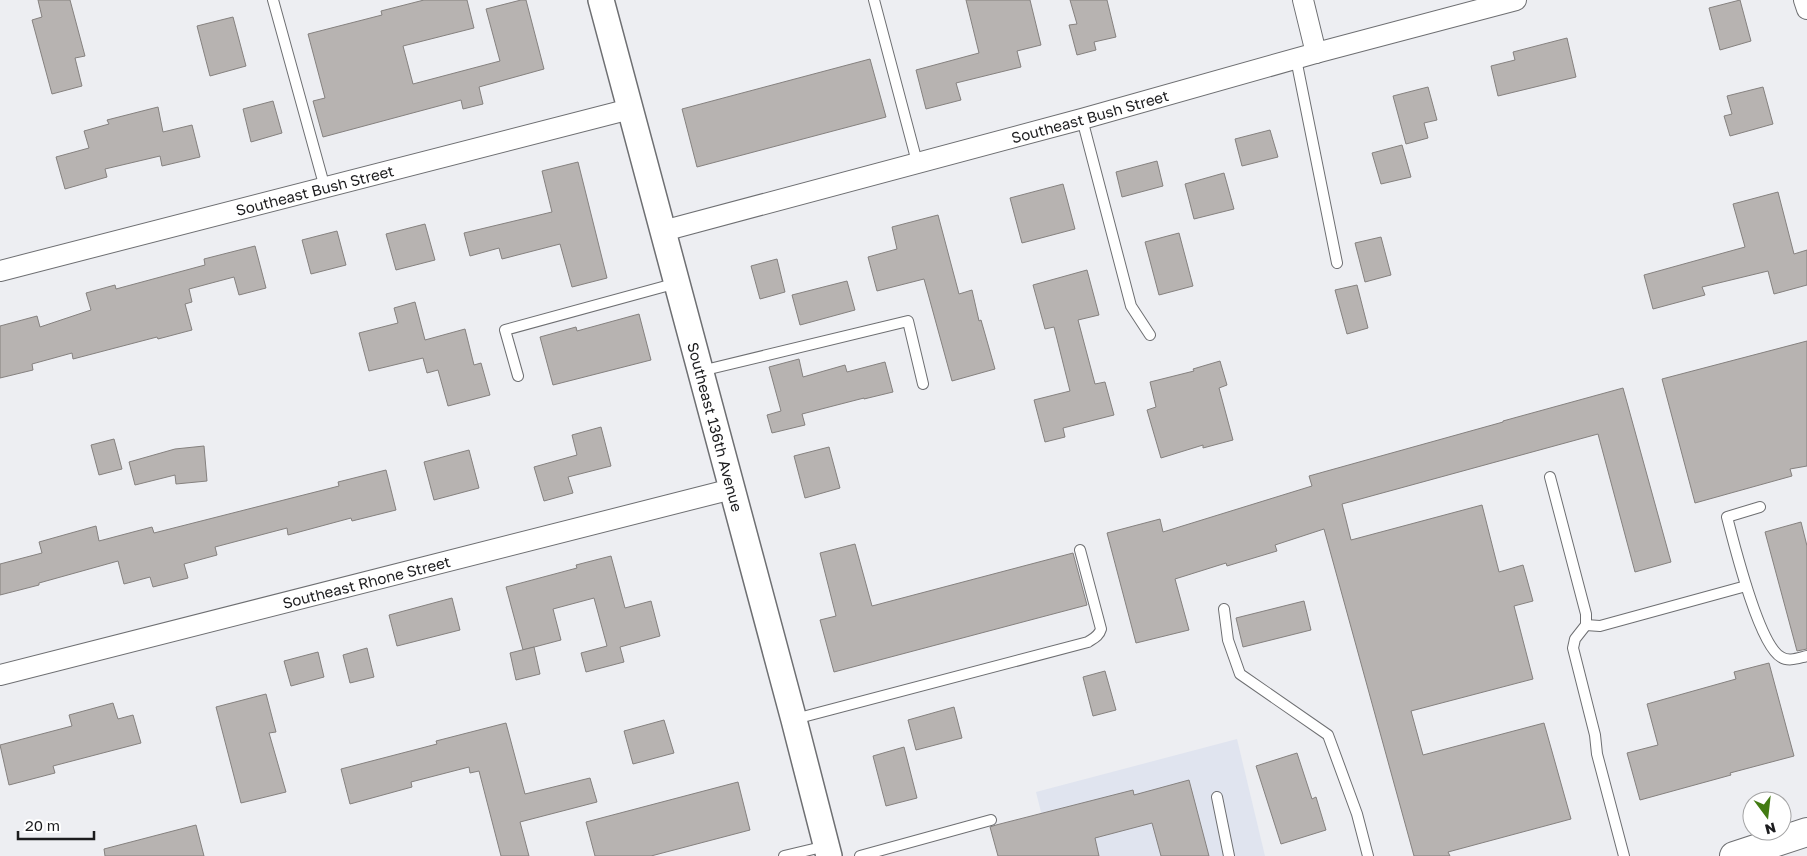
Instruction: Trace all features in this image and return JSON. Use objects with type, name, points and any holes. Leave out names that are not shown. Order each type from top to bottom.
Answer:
[{"type":"main road","points":[[1734,856],[1806,836]]},
{"type":"street","name":"Southeast 136th Avenue","points":[[601,0],[794,720],[827,851]]},
{"type":"street","points":[[1303,0],[1316,53]]},
{"type":"street","name":"Southeast Bush Street","points":[[663,231],[1516,0]]},
{"type":"street","points":[[1804,0],[1807,9]]},
{"type":"street","name":"Southeast Bush Street","points":[[0,271],[630,109]]},
{"type":"street","name":"Southeast Rhone Street","points":[[0,675],[732,489]]},
{"type":"lane","points":[[273,0],[325,188]]},
{"type":"lane","points":[[874,0],[917,162]]},
{"type":"lane","points":[[1296,59],[1337,263]]},
{"type":"lane","points":[[1082,119],[1131,306],[1150,335]]},
{"type":"lane","points":[[518,376],[505,330],[677,283]]},
{"type":"lane","points":[[700,371],[908,320],[923,384]]},
{"type":"lane","points":[[1550,477],[1586,614],[1586,625],[1575,639],[1573,648],[1595,735],[1597,754],[1624,856]]},
{"type":"lane","points":[[1760,507],[1727,517],[1746,586],[1771,648],[1783,659],[1791,660],[1807,656]]},
{"type":"lane","points":[[794,720],[1079,644],[1096,637],[1100,634],[1101,629],[1080,550]]},
{"type":"lane","points":[[1586,625],[1600,626],[1746,586]]},
{"type":"lane","points":[[1224,610],[1228,640],[1240,674],[1328,735],[1357,814],[1368,856]]},
{"type":"lane","points":[[1217,797],[1229,856]]},
{"type":"lane","points":[[860,856],[991,820]]},
{"type":"lane","points":[[784,856],[827,851]]},
{"type":"shaded area","points":[[1237,739],[1265,856],[1052,856],[1036,792]]},
{"type":"building","points":[[38,0],[70,0],[85,56],[75,58],[82,86],[52,94],[32,20],[42,17]]},
{"type":"building","points":[[424,0],[467,0],[474,28],[403,46],[413,84],[500,61],[486,9],[521,0],[526,0],[544,69],[479,87],[483,104],[463,109],[461,100],[323,137],[313,101],[325,98],[308,34],[382,15],[381,11]]},
{"type":"building","points":[[966,0],[1030,0],[1041,45],[1017,51],[1021,67],[956,83],[961,100],[926,109],[916,70],[979,53]]},
{"type":"building","points":[[1070,0],[1107,0],[1116,37],[1094,42],[1096,50],[1077,55],[1069,25],[1077,24]]},
{"type":"building","points":[[1740,0],[1751,41],[1720,50],[1709,8]]},
{"type":"building","points":[[233,17],[246,66],[210,76],[197,26]]},
{"type":"building","points":[[1567,38],[1576,77],[1498,96],[1491,66],[1515,60],[1513,52]]},
{"type":"building","points":[[870,59],[886,117],[697,167],[682,109]]},
{"type":"building","points":[[1428,87],[1437,120],[1424,123],[1428,138],[1406,144],[1393,96]]},
{"type":"building","points":[[1763,87],[1773,124],[1730,136],[1724,116],[1732,114],[1727,96]]},
{"type":"building","points":[[273,101],[282,133],[251,142],[243,109]]},
{"type":"building","points":[[158,107],[163,132],[192,125],[200,157],[162,166],[160,156],[105,169],[107,177],[65,189],[56,157],[89,148],[84,131],[109,124],[107,120]]},
{"type":"building","points":[[1270,130],[1278,157],[1242,166],[1235,139]]},
{"type":"building","points":[[1402,145],[1411,177],[1381,184],[1372,153]]},
{"type":"building","points":[[1157,161],[1163,186],[1122,197],[1116,172]]},
{"type":"building","points":[[578,162],[607,278],[572,287],[560,244],[502,259],[499,248],[470,256],[464,233],[552,212],[542,171]]},
{"type":"building","points":[[1224,173],[1234,209],[1194,219],[1185,184]]},
{"type":"building","points":[[1063,184],[1075,229],[1022,243],[1010,198]]},
{"type":"building","points":[[1778,192],[1794,254],[1807,250],[1807,285],[1774,294],[1768,271],[1702,287],[1705,295],[1653,309],[1644,275],[1745,247],[1733,204]]},
{"type":"building","points":[[938,215],[959,294],[972,290],[979,321],[981,320],[995,369],[952,381],[924,279],[877,291],[868,257],[897,249],[892,227]]},
{"type":"building","points":[[425,224],[435,260],[396,270],[386,234]]},
{"type":"building","points":[[337,231],[346,265],[311,274],[302,240]]},
{"type":"building","points":[[1179,233],[1193,286],[1159,295],[1145,242]]},
{"type":"building","points":[[1381,237],[1391,275],[1365,282],[1355,243]]},
{"type":"building","points":[[255,246],[266,288],[239,295],[234,277],[189,289],[192,302],[185,304],[192,330],[73,359],[72,353],[32,364],[33,370],[0,378],[0,326],[37,316],[40,327],[91,310],[86,293],[115,285],[116,289],[205,265],[204,259]]},
{"type":"building","points":[[777,259],[785,292],[760,299],[751,266]]},
{"type":"building","points":[[1087,270],[1099,315],[1078,320],[1095,384],[1105,382],[1114,415],[1063,428],[1065,437],[1045,442],[1034,400],[1070,391],[1054,327],[1045,329],[1033,285]]},
{"type":"building","points":[[847,281],[855,310],[800,325],[792,295]]},
{"type":"building","points":[[1357,285],[1368,328],[1347,334],[1335,290]]},
{"type":"building","points":[[415,302],[425,340],[465,329],[474,365],[481,363],[490,395],[448,406],[438,370],[427,373],[423,358],[369,371],[359,333],[398,323],[394,308]]},
{"type":"building","points":[[639,314],[651,360],[553,385],[540,337],[576,327],[577,331]]},
{"type":"building","points":[[1807,341],[1807,466],[1790,469],[1792,476],[1695,503],[1662,379]]},
{"type":"building","points":[[799,359],[803,377],[845,365],[847,372],[885,362],[893,392],[802,414],[805,425],[772,433],[767,415],[781,411],[769,367]]},
{"type":"building","points":[[1220,361],[1227,385],[1219,388],[1233,440],[1203,448],[1203,445],[1161,458],[1147,410],[1156,407],[1150,382],[1194,371],[1193,369]]},
{"type":"building","points":[[1623,388],[1671,562],[1635,572],[1598,434],[1342,504],[1351,540],[1482,505],[1499,572],[1523,565],[1533,601],[1514,606],[1533,679],[1411,711],[1423,755],[1544,723],[1571,819],[1448,852],[1450,856],[1414,856],[1324,529],[1275,545],[1277,551],[1227,566],[1226,563],[1175,579],[1189,630],[1136,643],[1107,533],[1160,519],[1163,532],[1312,486],[1309,476]]},
{"type":"building","points":[[601,427],[611,466],[568,477],[573,493],[544,501],[534,467],[577,455],[572,435]]},
{"type":"building","points":[[114,439],[122,469],[99,475],[91,445]]},
{"type":"building","points":[[204,446],[207,481],[176,484],[175,475],[135,485],[129,462],[175,449]]},
{"type":"building","points":[[829,447],[840,488],[805,498],[794,456]]},
{"type":"building","points":[[469,450],[479,488],[434,500],[424,462]]},
{"type":"building","points":[[386,470],[396,510],[352,521],[351,518],[288,535],[287,528],[215,547],[217,555],[184,564],[188,578],[153,587],[150,577],[124,584],[118,561],[0,595],[0,564],[42,553],[39,542],[96,526],[99,541],[152,527],[154,533],[339,486],[338,482]]},
{"type":"building","points":[[1801,522],[1807,546],[1807,649],[1797,651],[1765,532]]},
{"type":"building","points":[[855,544],[872,606],[1073,553],[1087,605],[834,672],[820,620],[836,616],[820,553]]},
{"type":"building","points":[[611,556],[625,608],[651,601],[660,636],[620,647],[624,662],[586,672],[581,653],[607,646],[594,598],[553,609],[561,640],[523,650],[506,587],[577,568],[576,565]]},
{"type":"building","points":[[452,598],[460,630],[397,646],[389,615]]},
{"type":"building","points":[[1304,601],[1311,630],[1243,647],[1236,618]]},
{"type":"building","points":[[534,647],[540,674],[516,680],[510,653]]},
{"type":"building","points":[[367,648],[374,677],[350,683],[343,655]]},
{"type":"building","points":[[318,652],[324,677],[291,686],[284,661]]},
{"type":"building","points":[[1769,663],[1794,756],[1640,800],[1627,753],[1658,745],[1647,704],[1736,679],[1734,672]]},
{"type":"building","points":[[1105,671],[1116,710],[1093,716],[1083,677]]},
{"type":"building","points":[[266,694],[276,732],[269,733],[286,792],[241,803],[216,707]]},
{"type":"building","points":[[113,703],[118,719],[133,715],[141,743],[53,766],[55,773],[9,785],[0,745],[72,726],[69,715]]},
{"type":"building","points":[[954,707],[962,738],[916,750],[908,720]]},
{"type":"building","points":[[664,720],[674,753],[633,764],[624,731]]},
{"type":"building","points":[[506,723],[525,794],[590,778],[597,802],[520,822],[529,856],[501,856],[479,771],[470,773],[469,767],[411,782],[412,787],[350,804],[341,769],[437,744],[436,741]]},
{"type":"building","points":[[904,747],[917,798],[886,806],[873,756]]},
{"type":"building","points":[[1297,753],[1312,799],[1316,797],[1326,830],[1281,844],[1256,766]]},
{"type":"building","points":[[1189,780],[1209,856],[1161,856],[1152,823],[1095,838],[1099,856],[998,856],[990,827],[1133,790],[1134,795]]},
{"type":"building","points":[[738,782],[750,830],[651,856],[595,856],[586,822]]},
{"type":"building","points":[[196,825],[204,856],[105,856],[104,849]]}]
